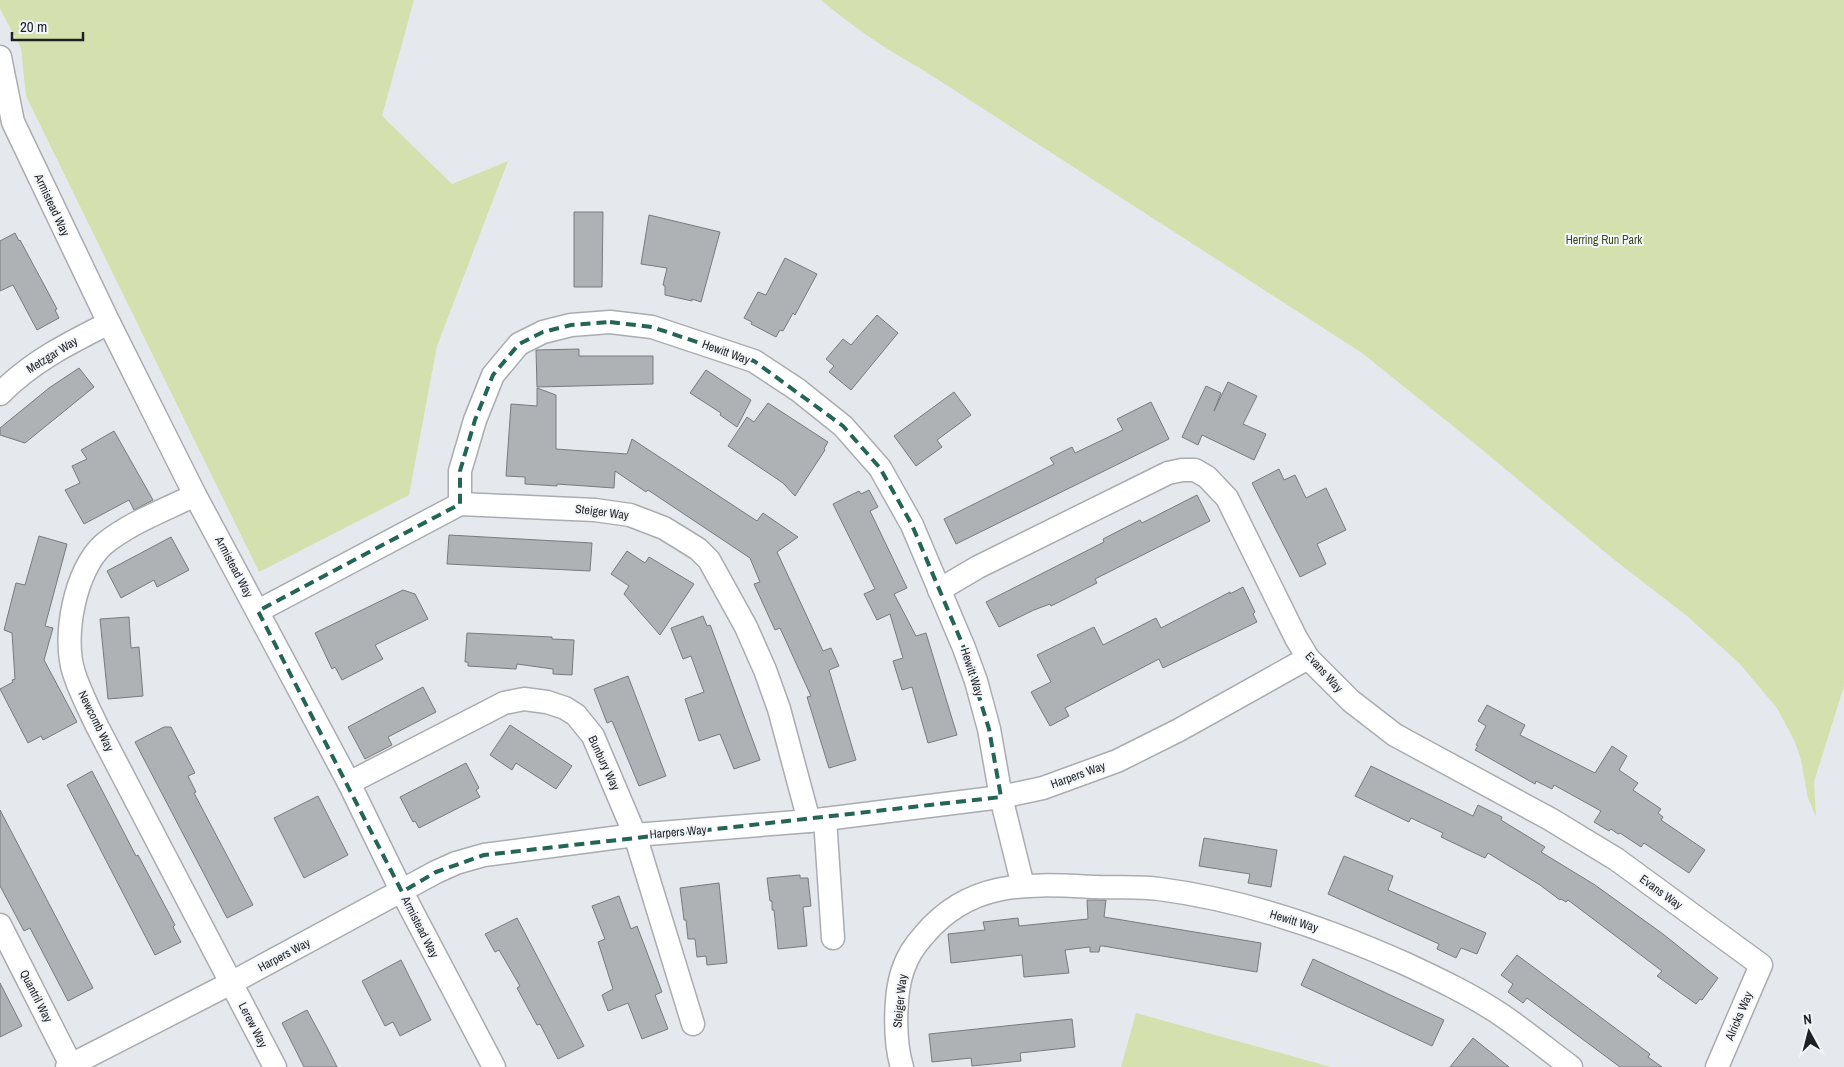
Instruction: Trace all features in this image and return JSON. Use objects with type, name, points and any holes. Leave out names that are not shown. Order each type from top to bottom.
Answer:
[{"type":"street","name":"Armistead Way","points":[[0,57],[2,86],[13,122],[109,323],[195,495],[349,783],[402,892],[494,1067]]},
{"type":"street","name":"Hewitt Way","points":[[460,504],[460,470],[475,420],[493,376],[519,344],[543,332],[571,325],[610,322],[652,327],[754,361],[798,390],[843,426],[880,468],[912,525],[976,681],[1023,886],[1057,885],[1158,889],[1226,902],[1303,923],[1361,944],[1468,994],[1499,1014],[1571,1067]]},
{"type":"street","name":"Metzgar Way","points":[[0,394],[14,380],[57,349],[109,323]]},
{"type":"street","name":"Evans Way","points":[[939,590],[978,568],[1168,473],[1195,470],[1207,477],[1227,498],[1296,638],[1308,658],[1351,701],[1396,735],[1550,819],[1616,859],[1761,965]]},
{"type":"street","name":"Newcomb Way","points":[[195,495],[125,528],[102,546],[89,562],[80,582],[71,623],[69,646],[73,672],[84,699],[232,983]]},
{"type":"street","points":[[258,611],[460,504]]},
{"type":"street","name":"Steiger Way","points":[[460,504],[595,510],[630,515],[664,528],[698,549],[709,560],[746,627],[765,670],[817,820],[833,938]]},
{"type":"street","name":"Harpers Way","points":[[70,1066],[232,983],[436,872],[456,863],[484,855],[635,835],[817,820],[1002,797],[1043,788],[1118,761],[1179,730],[1308,658]]},
{"type":"street","name":"Bunbury Way","points":[[349,783],[504,703],[524,699],[547,702],[565,708],[576,715],[592,736],[635,835],[693,1024]]},
{"type":"street","name":"Steiger Way","points":[[902,1067],[897,1052],[899,987],[904,966],[915,945],[934,923],[951,909],[988,891],[1023,886]]},
{"type":"street","name":"Quantril Way","points":[[0,925],[70,1066]]},
{"type":"street","name":"Alricks Way","points":[[1717,1067],[1761,965]]},
{"type":"street","name":"Lerew Way","points":[[232,983],[275,1067]]},
{"type":"highlighted area","points":[[610,322],[652,327],[754,361],[843,426],[880,468],[912,525],[964,648],[989,729],[1001,797],[484,855],[436,872],[402,892],[258,611],[460,504],[460,471],[475,420],[493,375],[519,344],[543,332],[571,325]]},
{"type":"green space","points":[[0,0],[414,0],[382,116],[452,184],[508,161],[437,346],[409,495],[259,572],[26,96],[21,48],[0,9]]},
{"type":"green space","name":"Herring Run Park","points":[[821,0],[1844,0],[1844,686],[1814,782],[1816,817],[1808,798],[1801,760],[1795,742],[1777,708],[1739,663],[1687,616],[1612,558],[1362,353],[883,46],[845,20]]},
{"type":"green space","points":[[1136,1013],[1331,1067],[1121,1067]]},
{"type":"building","points":[[574,212],[603,212],[602,287],[574,287]]},
{"type":"building","points":[[649,215],[720,232],[701,302],[665,295],[665,286],[663,285],[667,268],[641,264]]},
{"type":"building","points":[[15,233],[57,309],[55,310],[59,318],[37,330],[13,285],[0,291],[0,241]]},
{"type":"building","points":[[785,258],[817,274],[795,315],[793,313],[783,331],[780,330],[776,337],[751,324],[752,322],[744,318],[758,292],[766,295]]},
{"type":"building","points":[[877,315],[898,333],[851,390],[829,372],[834,366],[826,359],[843,339],[851,345]]},
{"type":"building","points":[[579,349],[579,356],[653,356],[653,384],[537,387],[536,350]]},
{"type":"building","points":[[79,368],[94,387],[25,443],[0,435],[0,428],[49,388]]},
{"type":"building","points":[[706,370],[751,400],[737,427],[720,415],[721,413],[690,393]]},
{"type":"building","points":[[1228,382],[1257,396],[1243,424],[1266,434],[1254,460],[1202,435],[1198,445],[1182,437],[1206,386],[1221,393],[1214,411]]},
{"type":"building","points":[[537,388],[556,395],[556,449],[627,454],[632,439],[757,521],[763,513],[798,537],[777,552],[823,651],[831,648],[839,666],[829,670],[856,760],[829,768],[807,697],[811,696],[780,628],[775,630],[754,584],[760,582],[750,558],[648,490],[646,492],[615,471],[614,488],[525,484],[525,477],[506,476],[511,404],[537,406]]},
{"type":"building","points":[[954,392],[971,415],[937,440],[942,447],[916,466],[894,436]]},
{"type":"building","points":[[1151,402],[1169,439],[956,544],[944,519],[1054,464],[1050,458],[1072,447],[1075,453],[1123,430],[1117,419]]},
{"type":"building","points":[[768,403],[828,442],[825,450],[795,496],[783,483],[728,446],[747,417],[754,422]]},
{"type":"building","points":[[114,431],[153,500],[134,510],[129,500],[84,524],[65,490],[80,483],[72,466],[87,459],[81,450]]},
{"type":"building","points":[[1279,469],[1284,480],[1295,475],[1306,498],[1326,488],[1346,530],[1317,544],[1326,564],[1300,577],[1252,483]]},
{"type":"building","points":[[869,490],[878,507],[870,511],[907,588],[894,594],[916,636],[926,633],[957,735],[928,743],[912,687],[902,690],[893,661],[903,658],[890,614],[877,620],[864,594],[875,589],[833,504],[859,491],[861,494]]},
{"type":"building","points":[[1197,495],[1210,521],[1095,579],[1097,583],[1051,606],[1050,604],[1034,610],[999,627],[986,602],[1104,542],[1103,539],[1140,520],[1142,523]]},
{"type":"building","points":[[449,535],[592,543],[590,571],[447,564]]},
{"type":"building","points":[[39,536],[67,544],[45,626],[53,628],[44,660],[77,722],[43,740],[41,736],[28,743],[0,689],[15,679],[12,633],[4,630],[16,583],[25,585]]},
{"type":"building","points":[[171,537],[189,570],[157,587],[154,580],[121,598],[107,571]]},
{"type":"building","points":[[627,551],[645,563],[649,557],[694,584],[660,635],[624,594],[629,586],[611,574]]},
{"type":"building","points":[[1243,587],[1255,612],[1253,614],[1257,622],[1163,668],[1159,659],[1065,708],[1069,716],[1050,726],[1031,692],[1051,682],[1037,655],[1094,627],[1103,645],[1156,618],[1161,628]]},
{"type":"building","points":[[403,590],[415,594],[428,619],[375,645],[383,659],[342,680],[335,667],[332,669],[315,633]]},
{"type":"building","points":[[703,616],[707,626],[710,625],[711,627],[760,760],[734,769],[720,734],[699,741],[685,699],[704,692],[691,656],[683,659],[671,628]]},
{"type":"building","points":[[129,617],[131,648],[139,647],[143,696],[108,699],[100,619]]},
{"type":"building","points":[[467,633],[552,637],[552,639],[574,640],[572,675],[553,674],[553,669],[517,664],[516,669],[468,666],[468,662],[465,662]]},
{"type":"building","points":[[628,676],[666,776],[639,786],[612,721],[607,723],[594,689]]},
{"type":"building","points":[[423,687],[436,712],[388,737],[392,745],[365,759],[348,727]]},
{"type":"building","points":[[1487,705],[1525,725],[1520,735],[1595,773],[1612,746],[1627,756],[1619,770],[1638,783],[1633,790],[1661,809],[1658,813],[1663,817],[1661,820],[1705,850],[1689,873],[1644,843],[1641,847],[1620,833],[1618,834],[1611,829],[1609,831],[1594,822],[1601,811],[1554,785],[1552,789],[1536,781],[1535,784],[1475,750],[1486,726],[1478,721]]},
{"type":"building","points":[[510,725],[572,766],[556,789],[516,763],[512,770],[490,755]]},
{"type":"building","points":[[164,727],[171,727],[195,773],[188,776],[196,792],[194,793],[253,905],[227,918],[135,742]]},
{"type":"building","points":[[466,763],[479,788],[476,790],[480,797],[419,828],[415,821],[413,822],[400,797]]},
{"type":"building","points":[[1371,766],[1473,816],[1478,805],[1502,817],[1501,820],[1545,847],[1541,852],[1595,885],[1663,934],[1718,978],[1702,1000],[1700,999],[1696,1004],[1657,976],[1662,971],[1568,900],[1566,902],[1560,900],[1540,885],[1488,853],[1485,858],[1441,837],[1443,833],[1411,818],[1409,822],[1355,796]]},
{"type":"building","points":[[92,771],[136,856],[138,855],[175,925],[173,927],[181,942],[155,955],[67,785]]},
{"type":"building","points":[[318,796],[348,855],[304,878],[274,818]]},
{"type":"building","points":[[0,810],[93,988],[68,1001],[30,928],[24,931],[0,886]]},
{"type":"building","points":[[1204,838],[1277,850],[1271,887],[1248,883],[1250,874],[1199,866]]},
{"type":"building","points":[[1344,856],[1393,876],[1388,890],[1486,933],[1477,954],[1461,948],[1456,958],[1437,949],[1439,944],[1328,894]]},
{"type":"building","points":[[800,875],[800,878],[808,878],[811,906],[803,907],[807,946],[778,949],[774,910],[772,910],[772,901],[770,901],[767,878]]},
{"type":"building","points":[[719,883],[727,963],[707,965],[706,956],[697,957],[695,939],[688,939],[680,888]]},
{"type":"building","points":[[619,896],[631,929],[637,926],[662,992],[655,995],[668,1029],[642,1039],[628,1003],[608,1011],[602,995],[613,989],[598,942],[605,939],[592,906]]},
{"type":"building","points":[[1087,900],[1106,900],[1104,917],[1261,943],[1257,972],[1103,946],[1100,946],[1099,952],[1090,952],[1090,947],[1065,950],[1069,973],[1024,977],[1022,955],[951,963],[948,934],[985,930],[983,922],[1018,918],[1019,926],[1088,919]]},
{"type":"building","points":[[517,918],[584,1046],[558,1059],[540,1024],[537,1025],[517,988],[520,986],[499,950],[495,952],[485,934]]},
{"type":"building","points":[[1517,955],[1650,1054],[1648,1057],[1662,1067],[1620,1067],[1527,998],[1523,1003],[1508,992],[1513,984],[1501,975]]},
{"type":"building","points":[[1313,959],[1444,1020],[1432,1046],[1301,985]]},
{"type":"building","points":[[401,960],[431,1020],[400,1036],[393,1022],[385,1026],[362,981]]},
{"type":"building","points":[[0,983],[22,1026],[0,1037]]},
{"type":"building","points":[[307,1010],[337,1067],[304,1067],[282,1023]]},
{"type":"building","points":[[1072,1019],[1075,1047],[1020,1053],[1021,1061],[1002,1063],[972,1066],[971,1058],[932,1062],[929,1034]]},
{"type":"building","points":[[1473,1038],[1509,1067],[1450,1067]]}]
